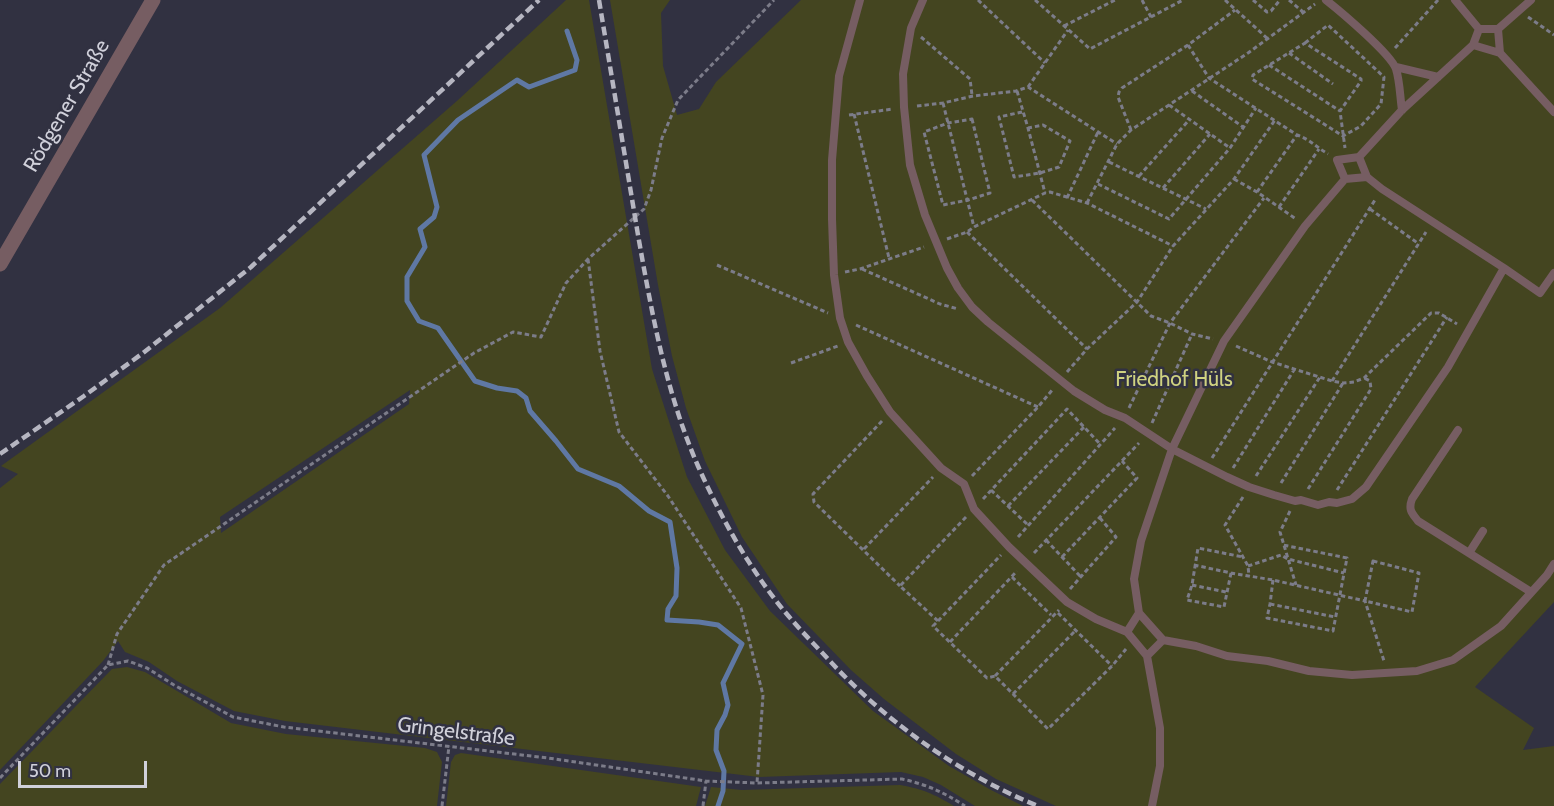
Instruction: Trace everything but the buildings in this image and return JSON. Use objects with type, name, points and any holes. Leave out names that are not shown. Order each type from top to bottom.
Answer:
[{"type":"street","name":"Rödgener Straße","points":[[0,264],[153,0]]},
{"type":"lane","points":[[860,0],[839,76],[832,160],[834,275],[840,318],[848,342],[890,412],[941,468],[964,484],[974,509],[1009,547],[1065,600],[1096,619],[1127,632],[1147,656],[1160,728],[1160,766],[1152,806]]},
{"type":"lane","points":[[923,0],[911,28],[903,74],[910,165],[925,215],[958,288],[972,307],[988,322],[1074,391],[1105,410],[1125,418],[1172,449],[1248,487],[1318,505],[1352,499],[1366,487],[1448,367],[1504,268]]},
{"type":"lane","points":[[1326,0],[1388,57],[1395,67],[1402,111]]},
{"type":"lane","points":[[1455,0],[1479,29]]},
{"type":"lane","points":[[1479,29],[1498,29],[1531,0]]},
{"type":"lane","points":[[1345,179],[1342,159],[1359,157],[1402,111],[1473,45],[1479,29]]},
{"type":"lane","points":[[1498,29],[1500,53]]},
{"type":"lane","points":[[1473,45],[1500,53],[1554,112]]},
{"type":"lane","points":[[1395,67],[1437,77]]},
{"type":"lane","points":[[1359,157],[1367,177],[1382,189],[1540,293],[1554,273]]},
{"type":"lane","points":[[1367,177],[1345,179],[1305,226],[1224,341],[1172,449],[1141,541],[1134,579],[1139,613],[1163,640],[1196,646],[1227,657],[1268,661],[1309,671],[1352,675],[1417,671],[1453,660],[1501,626],[1531,591],[1551,577],[1554,564]]},
{"type":"lane","points":[[1458,429],[1412,499],[1409,506],[1412,513],[1418,521],[1531,591]]},
{"type":"lane","points":[[1469,553],[1483,531]]},
{"type":"lane","points":[[1127,632],[1139,613]]},
{"type":"lane","points":[[1147,656],[1163,640]]},
{"type":"path","points":[[0,778],[108,665],[117,634],[164,565],[474,353],[513,332],[541,338],[566,283],[588,259],[644,209],[651,190],[662,138],[678,100],[774,0]]},
{"type":"path","points":[[978,0],[1045,63]]},
{"type":"path","points":[[1035,0],[1090,49],[1183,0]]},
{"type":"path","points":[[1064,26],[1115,0]]},
{"type":"path","points":[[1142,0],[1150,17]]},
{"type":"path","points":[[1225,0],[1268,39]]},
{"type":"path","points":[[1253,0],[1267,12],[1280,0]]},
{"type":"path","points":[[1288,0],[1303,12]]},
{"type":"path","points":[[1087,203],[1118,144],[1131,130],[1268,39],[1317,0]]},
{"type":"path","points":[[1388,57],[1438,0]]},
{"type":"path","points":[[1131,130],[1118,97],[1122,88],[1188,45],[1235,10]]},
{"type":"path","points":[[1519,11],[1554,35]]},
{"type":"path","points":[[1328,25],[1384,77],[1381,104],[1361,126],[1343,136],[1252,79],[1253,75],[1305,43],[1328,25]]},
{"type":"path","points":[[911,28],[970,79],[972,96]]},
{"type":"path","points":[[835,117],[943,103],[1028,87],[1068,30]]},
{"type":"path","points":[[1188,45],[1209,78],[1297,135],[1308,139],[1319,149],[1342,159],[1343,136],[1340,111],[1361,79],[1305,43]]},
{"type":"path","points":[[1289,53],[1333,84]]},
{"type":"path","points":[[1269,65],[1340,111]]},
{"type":"path","points":[[1028,87],[1118,144]]},
{"type":"path","points":[[1016,90],[1045,193]]},
{"type":"path","points":[[1192,91],[1243,127]]},
{"type":"path","points":[[943,103],[974,227]]},
{"type":"path","points":[[1169,105],[1230,148]]},
{"type":"path","points":[[1098,184],[1169,219],[1230,148],[1256,108]]},
{"type":"path","points":[[1022,112],[999,117],[1014,177],[1041,173],[1059,167],[1070,141],[1043,125],[1028,128]]},
{"type":"path","points":[[854,114],[889,258]]},
{"type":"path","points":[[972,119],[990,193],[968,200],[943,205],[924,132],[948,123],[972,119]]},
{"type":"path","points":[[1139,176],[1189,120]]},
{"type":"path","points":[[964,484],[1038,407],[1087,349],[1137,302],[1173,246],[1234,179],[1275,120]]},
{"type":"path","points":[[1066,198],[1098,132]]},
{"type":"path","points":[[1163,188],[1210,135]]},
{"type":"path","points":[[1257,192],[1297,135]]},
{"type":"path","points":[[1279,207],[1319,149]]},
{"type":"path","points":[[1109,162],[1206,209]]},
{"type":"path","points":[[1234,179],[1257,192],[1305,226]]},
{"type":"path","points":[[1206,467],[1382,189]]},
{"type":"path","points":[[834,275],[860,269],[967,232],[1050,192],[1087,203],[1173,246]]},
{"type":"path","points":[[1370,209],[1419,244]]},
{"type":"path","points":[[1332,381],[1432,223]]},
{"type":"path","points":[[967,232],[1087,349]]},
{"type":"path","points":[[588,259],[600,351],[619,432],[668,496],[741,608],[763,695],[757,783]]},
{"type":"path","points":[[717,265],[1038,407]]},
{"type":"path","points":[[860,269],[940,304],[957,309],[972,307]]},
{"type":"path","points":[[1329,502],[1447,317]]},
{"type":"path","points":[[950,642],[1148,434],[1192,334]]},
{"type":"path","points":[[791,363],[848,342]]},
{"type":"path","points":[[1227,477],[1294,370]]},
{"type":"path","points":[[1249,576],[1248,566],[1225,525],[1320,376]]},
{"type":"path","points":[[1296,585],[1280,532],[1298,500],[1371,389],[1371,381],[1364,378]]},
{"type":"path","points":[[1274,495],[1343,383]]},
{"type":"path","points":[[900,586],[1067,409],[1100,444]]},
{"type":"path","points":[[890,412],[813,494],[814,502],[938,621],[933,626],[987,678],[995,676],[1057,611],[1080,576],[1116,537],[1100,518]]},
{"type":"path","points":[[1008,506],[1084,427]]},
{"type":"path","points":[[1062,557],[1137,478],[1122,461]]},
{"type":"path","points":[[864,549],[941,468]]},
{"type":"path","points":[[991,490],[1028,525]]},
{"type":"path","points":[[1046,540],[1080,576]]},
{"type":"path","points":[[1273,580],[1267,618],[1333,631],[1347,558],[1283,545]]},
{"type":"path","points":[[1231,573],[1224,607],[1187,600],[1198,548],[1243,557]]},
{"type":"path","points":[[1248,566],[1281,555],[1288,559],[1344,573]]},
{"type":"path","points":[[1194,565],[1273,580],[1339,596],[1365,601],[1412,612],[1419,573],[1373,561],[1365,601],[1388,672]]},
{"type":"path","points":[[1011,577],[1052,616]]},
{"type":"path","points":[[1192,585],[1226,592]]},
{"type":"path","points":[[1270,604],[1335,617]]},
{"type":"path","points":[[1057,611],[1112,666]]},
{"type":"path","points":[[1013,694],[1076,630]]},
{"type":"path","points":[[995,676],[1048,729],[1112,666],[1132,640]]},
{"type":"path","name":"Gringelstraße","points":[[108,665],[128,661],[147,668],[233,717],[284,727],[548,758],[716,782],[902,779],[922,783],[941,791],[965,806]]},
{"type":"path","points":[[442,806],[448,746]]},
{"type":"path","points":[[703,806],[706,781]]},
{"type":"green space","points":[[566,0],[589,0],[652,369],[687,477],[725,550],[770,611],[873,711],[949,766],[1023,806],[975,806],[941,785],[923,777],[901,772],[759,777],[285,721],[234,711],[177,681],[149,662],[125,652],[118,641],[103,661],[0,770],[0,488],[18,474],[1,466],[220,308],[458,100]],"holes":[[[410,390],[409,404],[221,533],[220,517]]]},
{"type":"green space","name":"Friedhof Hüls","points":[[610,0],[670,0],[661,13],[663,66],[677,115],[699,109],[716,82],[801,0],[1554,0],[1554,602],[1475,687],[1534,728],[1523,750],[1554,746],[1554,806],[1056,806],[996,779],[956,754],[884,699],[851,670],[787,604],[742,537],[705,461],[686,408],[672,356]]},
{"type":"green space","points":[[127,667],[145,672],[231,723],[286,734],[425,748],[437,752],[442,762],[437,806],[0,806],[0,784],[112,669]]},
{"type":"green space","points":[[461,753],[701,787],[696,806],[446,806],[451,762],[455,755]]},
{"type":"green space","points":[[900,785],[928,792],[954,806],[705,806],[711,787],[742,790]]},
{"type":"waterway","points":[[567,31],[577,60],[575,70],[529,87],[517,80],[458,120],[424,155],[437,207],[434,217],[420,229],[425,247],[407,277],[407,301],[419,321],[438,328],[475,381],[517,391],[526,398],[530,411],[578,469],[619,486],[649,511],[670,522],[677,568],[676,596],[668,609],[667,620],[718,625],[742,644],[723,683],[728,705],[717,730],[716,750],[724,771],[723,791],[718,806]]},
{"type":"railway","points":[[0,454],[143,353],[251,267],[539,0]]},
{"type":"railway","points":[[599,0],[638,235],[661,353],[687,438],[707,486],[728,526],[763,584],[777,602],[850,682],[874,704],[952,762],[1038,806]]}]
